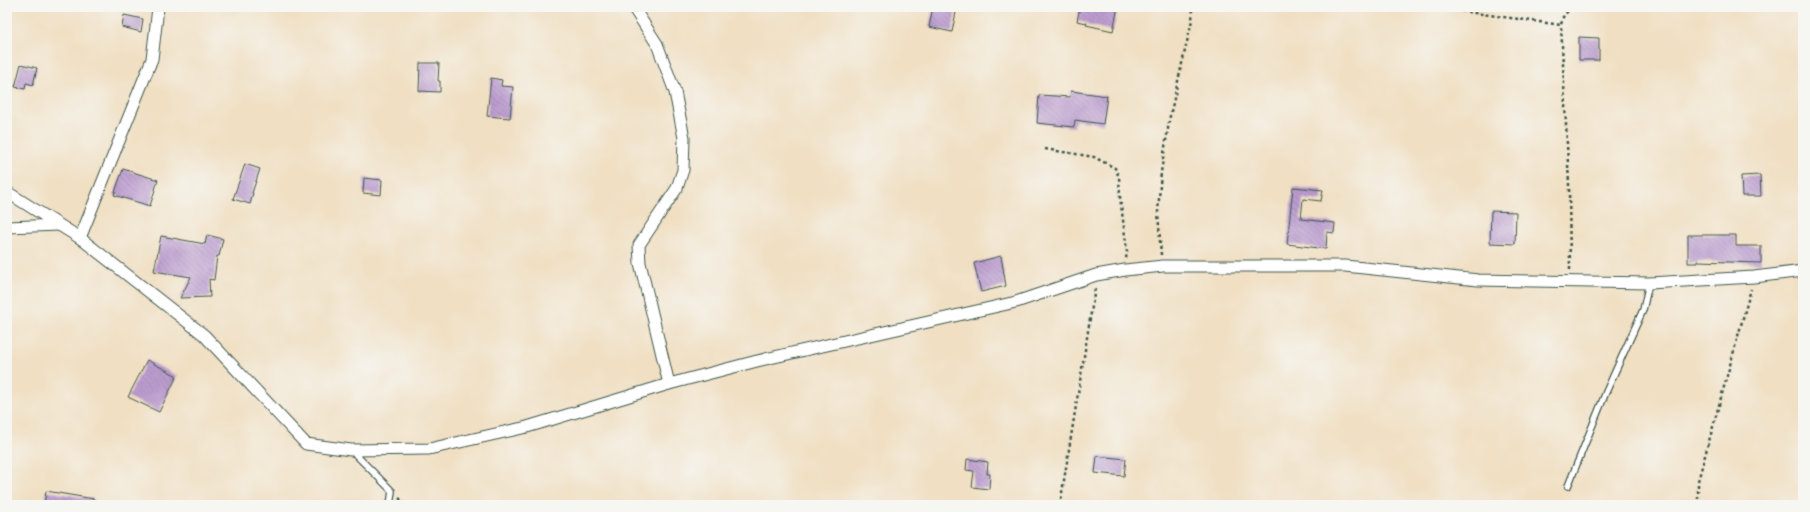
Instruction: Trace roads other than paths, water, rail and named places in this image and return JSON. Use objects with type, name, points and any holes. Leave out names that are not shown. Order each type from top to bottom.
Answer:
[{"type":"street","points":[[633,7],[657,44],[675,92],[684,138],[683,170],[677,188],[639,245],[640,263],[670,384]]},
{"type":"street","points":[[80,238],[152,59],[158,8]]},
{"type":"street","points":[[7,192],[80,238],[204,335],[306,444],[351,450],[429,449],[527,427],[670,384],[757,361],[1016,302],[1096,275],[1125,270],[1162,266],[1345,266],[1478,280],[1650,283],[1754,277],[1803,271]]},
{"type":"street","points":[[7,228],[59,225]]},
{"type":"lane","points":[[1568,486],[1606,392],[1643,310],[1650,283]]},
{"type":"lane","points":[[351,450],[392,490],[390,505]]}]
